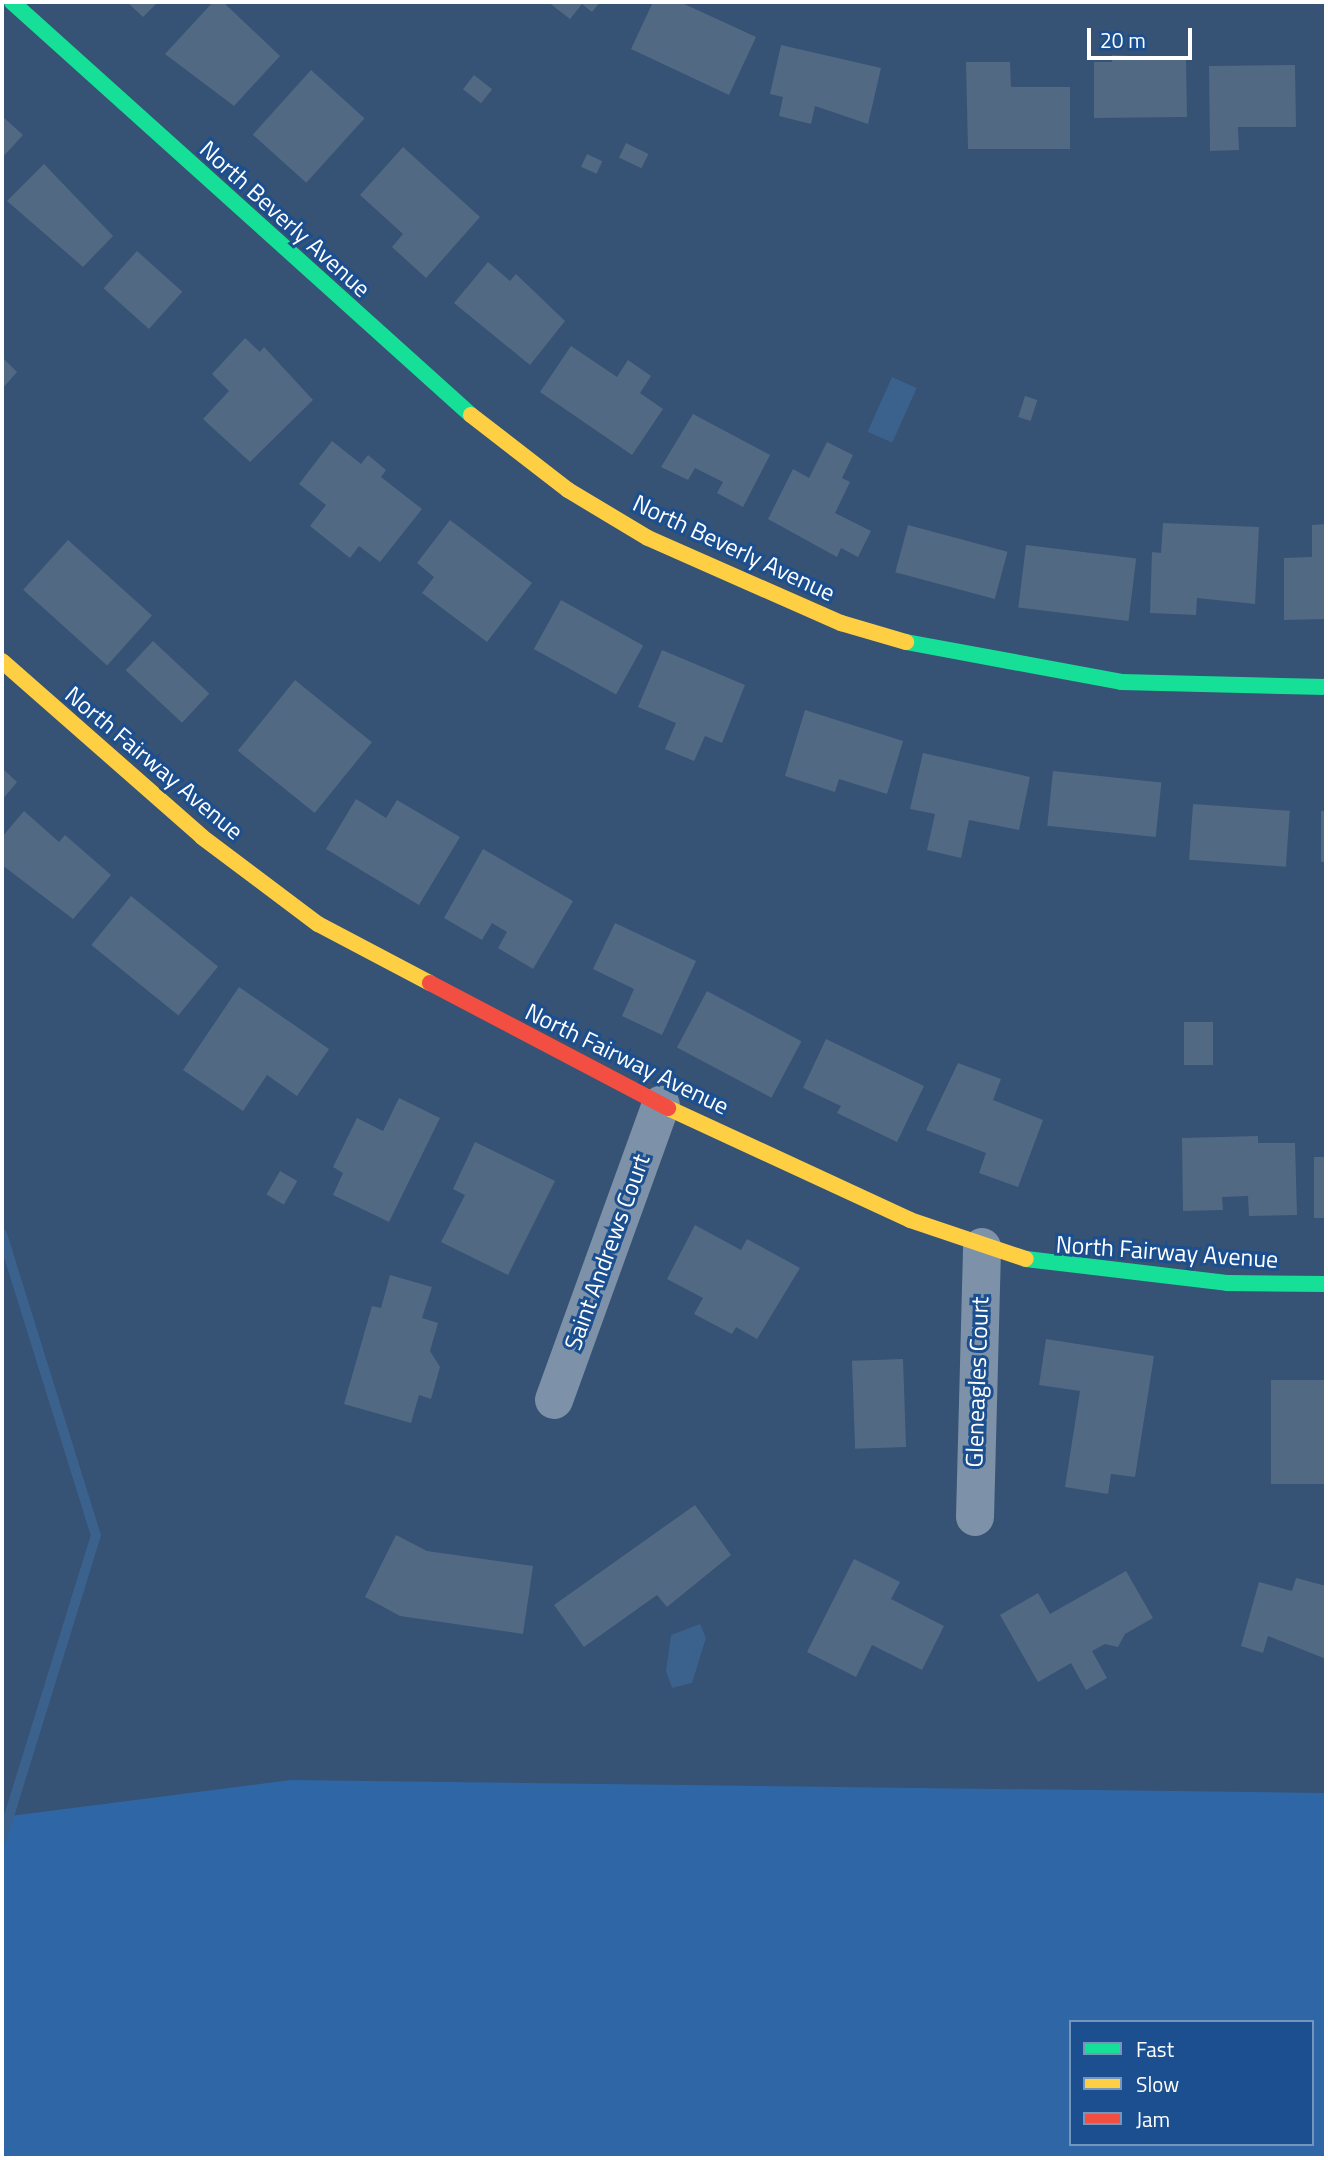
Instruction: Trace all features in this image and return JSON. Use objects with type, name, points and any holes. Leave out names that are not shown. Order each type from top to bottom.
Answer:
[{"type":"street","name":"North Beverly Avenue","points":[[12,2],[445,395],[568,490],[648,538],[841,623],[945,653],[1121,682],[1326,687]]},
{"type":"street","name":"North Fairway Avenue","points":[[2,661],[202,836],[318,924],[661,1105],[982,1247],[1073,1269],[1227,1283],[1326,1284]]},
{"type":"street","name":"Saint Andrews Court","points":[[554,1400],[661,1105]]},
{"type":"street","name":"Gleneagles Court","points":[[975,1517],[982,1247]]},
{"type":"shaded area","points":[[892,377],[917,388],[892,443],[868,432]]},
{"type":"shaded area","points":[[700,1624],[706,1638],[692,1683],[672,1688],[666,1671],[671,1635]]},
{"type":"shaded area","points":[[291,1780],[1326,1793],[1326,2158],[2,2158],[2,1812],[10,1816]]},
{"type":"building","points":[[127,2],[158,2],[143,17]]},
{"type":"building","points":[[213,2],[223,2],[280,56],[234,106],[165,54]]},
{"type":"building","points":[[548,2],[600,2],[592,12],[582,4],[570,19]]},
{"type":"building","points":[[653,2],[680,2],[756,37],[729,95],[631,49]]},
{"type":"building","points":[[781,45],[881,68],[868,124],[815,106],[811,124],[779,116],[783,97],[770,94]]},
{"type":"building","points":[[1112,55],[1186,59],[1187,117],[1094,118],[1094,62],[1112,62]]},
{"type":"building","points":[[966,62],[1010,62],[1011,87],[1070,87],[1070,149],[968,149]]},
{"type":"building","points":[[1295,65],[1296,127],[1238,127],[1239,150],[1210,151],[1209,66]]},
{"type":"building","points":[[311,70],[365,118],[306,183],[253,135]]},
{"type":"building","points":[[474,75],[492,89],[481,103],[463,89]]},
{"type":"building","points":[[2,116],[23,135],[2,158]]},
{"type":"building","points":[[626,143],[648,154],[641,168],[619,157]]},
{"type":"building","points":[[403,147],[480,217],[426,278],[392,247],[403,234],[360,195]]},
{"type":"building","points":[[587,154],[602,161],[596,174],[581,167]]},
{"type":"building","points":[[44,164],[113,236],[83,267],[7,201]]},
{"type":"building","points":[[137,251],[182,292],[149,329],[104,288]]},
{"type":"building","points":[[488,262],[510,281],[516,274],[565,321],[530,365],[454,303]]},
{"type":"building","points":[[245,338],[260,352],[264,347],[313,400],[250,462],[203,419],[229,391],[212,374]]},
{"type":"building","points":[[571,346],[617,377],[628,360],[651,376],[640,393],[663,409],[632,455],[540,392]]},
{"type":"building","points":[[2,357],[17,372],[2,389]]},
{"type":"building","points":[[1025,396],[1037,400],[1031,421],[1018,417]]},
{"type":"building","points":[[693,414],[770,455],[743,507],[717,493],[723,482],[695,468],[688,480],[661,467]]},
{"type":"building","points":[[332,441],[361,464],[368,455],[386,470],[381,477],[422,509],[380,562],[359,546],[350,558],[310,526],[326,505],[299,484]]},
{"type":"building","points":[[827,442],[853,455],[842,478],[850,482],[835,513],[871,531],[858,557],[841,548],[837,557],[768,519],[793,469],[809,478]]},
{"type":"building","points":[[450,520],[532,583],[487,642],[422,593],[434,577],[417,563]]},
{"type":"building","points":[[1163,523],[1259,527],[1255,604],[1197,598],[1196,615],[1150,613],[1152,552],[1161,553]]},
{"type":"building","points":[[1326,524],[1326,619],[1284,620],[1284,558],[1312,557],[1312,525]]},
{"type":"building","points":[[908,525],[1007,552],[995,599],[895,572]]},
{"type":"building","points":[[68,540],[152,616],[107,665],[23,590]]},
{"type":"building","points":[[1026,545],[1136,559],[1128,621],[1018,608]]},
{"type":"building","points":[[561,600],[643,646],[616,695],[534,649]]},
{"type":"building","points":[[153,641],[209,694],[182,723],[126,670]]},
{"type":"building","points":[[662,650],[745,685],[722,743],[705,736],[694,761],[665,749],[676,723],[638,707]]},
{"type":"building","points":[[295,680],[372,742],[315,813],[238,751]]},
{"type":"building","points":[[805,710],[903,741],[887,794],[839,779],[835,792],[785,776]]},
{"type":"building","points":[[923,753],[1030,777],[1019,830],[969,820],[961,858],[927,850],[935,814],[910,809]]},
{"type":"building","points":[[2,768],[17,782],[2,800]]},
{"type":"building","points":[[1053,771],[1161,782],[1156,837],[1047,826]]},
{"type":"building","points":[[356,799],[386,818],[397,800],[460,837],[419,905],[326,849]]},
{"type":"building","points":[[1193,804],[1290,811],[1286,867],[1189,860]]},
{"type":"building","points":[[24,811],[59,842],[65,835],[111,875],[73,919],[2,865],[2,837]]},
{"type":"building","points":[[1321,811],[1326,811],[1326,862],[1321,862]]},
{"type":"building","points":[[483,849],[573,901],[533,969],[498,948],[507,932],[492,923],[482,940],[444,918]]},
{"type":"building","points":[[131,896],[218,966],[178,1015],[91,945]]},
{"type":"building","points":[[615,923],[696,961],[662,1035],[622,1016],[634,989],[593,969]]},
{"type":"building","points":[[239,987],[329,1049],[297,1096],[267,1075],[243,1111],[183,1070]]},
{"type":"building","points":[[707,991],[801,1041],[771,1098],[677,1048]]},
{"type":"building","points":[[1184,1022],[1213,1022],[1213,1065],[1184,1065]]},
{"type":"building","points":[[826,1039],[924,1086],[897,1142],[837,1113],[841,1106],[803,1088]]},
{"type":"building","points":[[958,1063],[1001,1079],[993,1100],[1043,1120],[1018,1187],[979,1173],[986,1153],[926,1130]]},
{"type":"building","points":[[399,1098],[440,1118],[389,1222],[333,1195],[343,1173],[333,1167],[357,1118],[383,1131]]},
{"type":"building","points":[[1258,1136],[1258,1143],[1295,1143],[1297,1215],[1249,1216],[1248,1196],[1222,1197],[1223,1210],[1183,1211],[1182,1138]]},
{"type":"building","points":[[475,1142],[555,1181],[508,1275],[441,1242],[465,1195],[453,1189]]},
{"type":"building","points":[[1314,1157],[1326,1157],[1326,1218],[1314,1218]]},
{"type":"building","points":[[280,1171],[297,1181],[284,1204],[266,1194]]},
{"type":"building","points":[[695,1225],[741,1250],[747,1239],[800,1268],[757,1339],[736,1327],[732,1334],[694,1314],[703,1298],[667,1279]]},
{"type":"building","points":[[390,1275],[432,1287],[422,1318],[438,1323],[430,1351],[440,1367],[431,1399],[419,1395],[411,1423],[344,1404],[372,1306],[381,1308]]},
{"type":"building","points":[[1046,1339],[1154,1356],[1135,1477],[1111,1474],[1108,1494],[1065,1487],[1080,1391],[1039,1385]]},
{"type":"building","points":[[903,1359],[906,1447],[855,1449],[852,1361]]},
{"type":"building","points":[[1271,1380],[1326,1380],[1326,1484],[1271,1484]]},
{"type":"building","points":[[695,1505],[731,1555],[667,1607],[657,1595],[584,1647],[554,1605]]},
{"type":"building","points":[[396,1535],[427,1551],[533,1566],[523,1634],[400,1616],[365,1597]]},
{"type":"building","points":[[854,1559],[900,1582],[891,1599],[944,1626],[922,1670],[872,1645],[856,1677],[807,1652]]},
{"type":"building","points":[[1126,1571],[1153,1618],[1125,1634],[1118,1647],[1105,1644],[1092,1651],[1107,1678],[1086,1690],[1071,1663],[1038,1682],[1000,1615],[1038,1593],[1050,1614]]},
{"type":"building","points":[[1296,1578],[1326,1586],[1326,1659],[1268,1636],[1263,1653],[1241,1646],[1259,1582],[1292,1591]]},
{"type":"waterway","points":[[2,1234],[96,1535],[2,1839]]},
{"type":"traffic: fast","points":[[12,2],[471,415]]},
{"type":"traffic: fast","points":[[906,642],[1121,682],[1326,687]]},
{"type":"traffic: fast","points":[[1026,1259],[1227,1283],[1326,1284]]},
{"type":"traffic: slow","points":[[471,415],[568,490],[648,538],[841,623],[906,642]]},
{"type":"traffic: slow","points":[[2,661],[202,837],[318,924],[430,983]]},
{"type":"traffic: slow","points":[[668,1108],[910,1220],[1026,1259]]},
{"type":"traffic: jam","points":[[430,983],[668,1108]]}]
